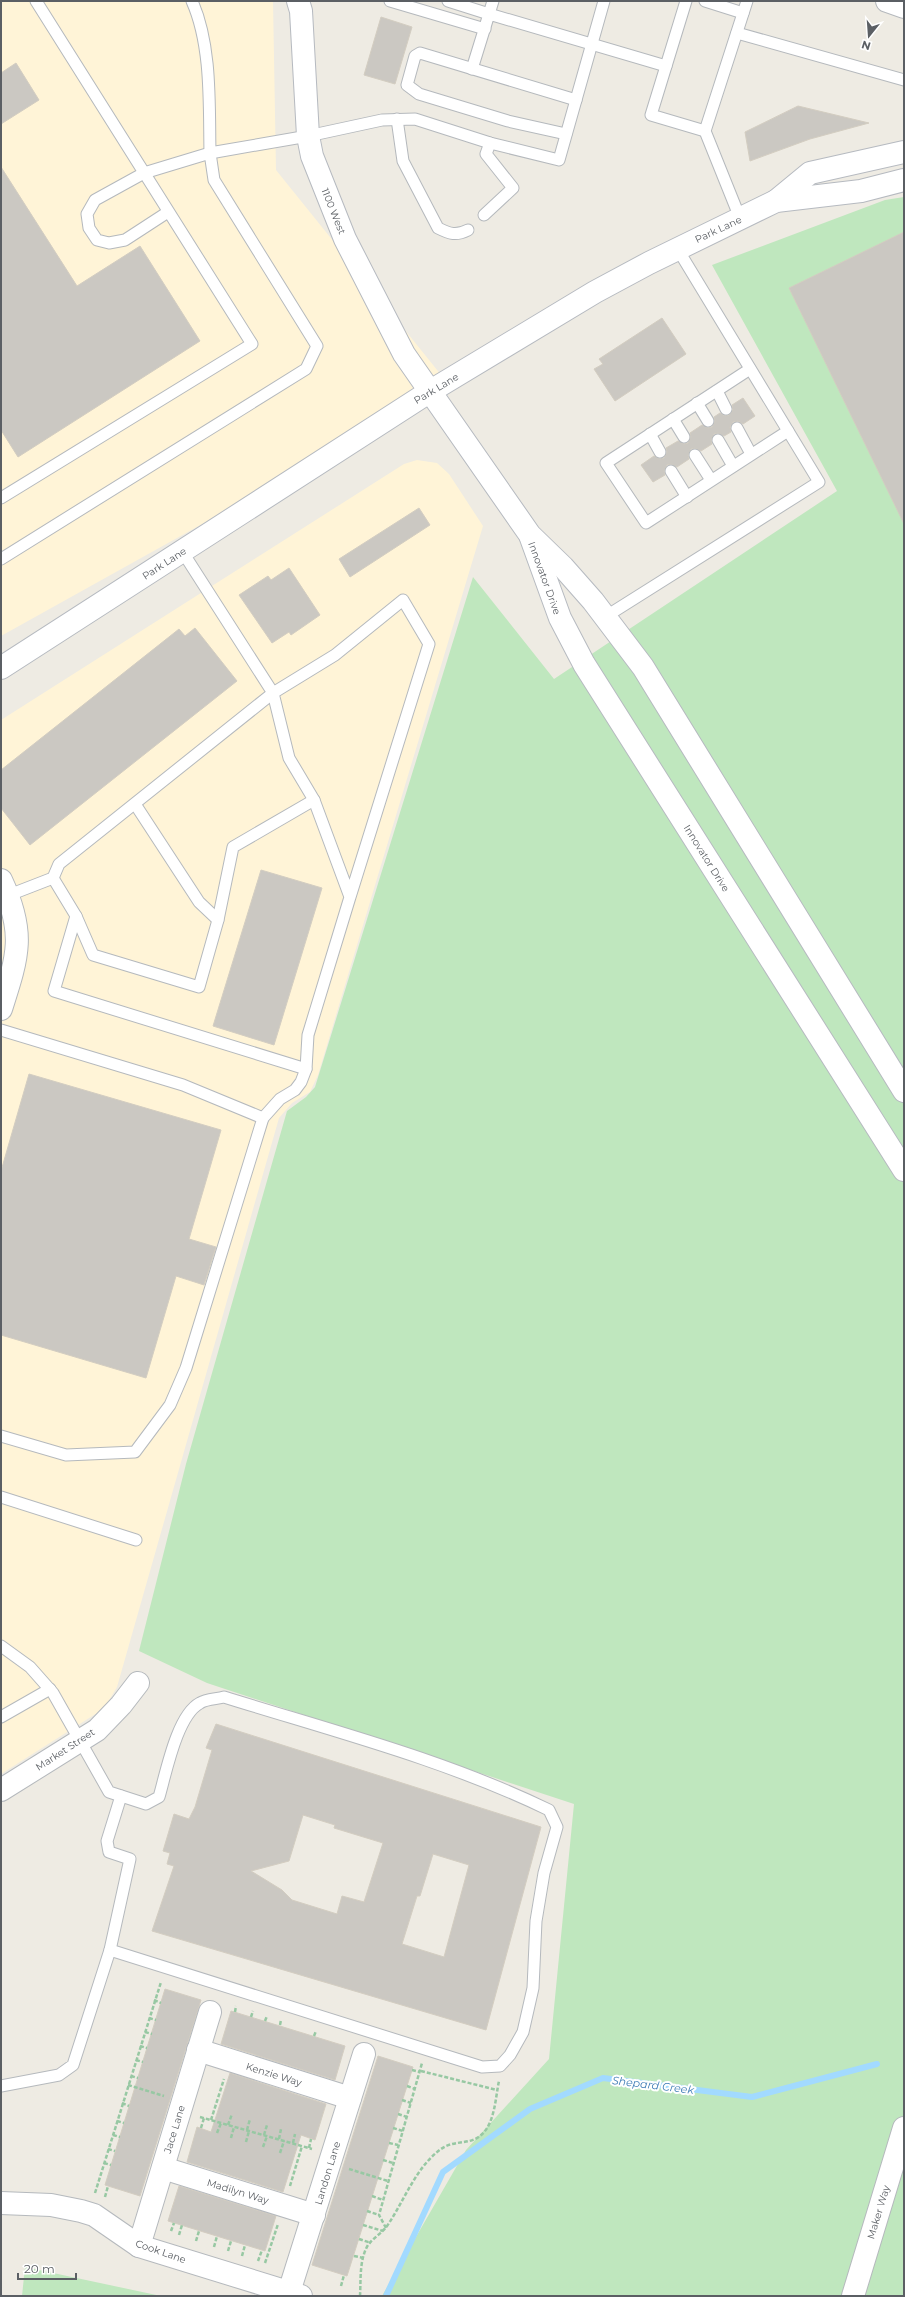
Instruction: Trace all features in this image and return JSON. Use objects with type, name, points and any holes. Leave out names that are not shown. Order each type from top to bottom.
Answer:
[{"type":"main road","points":[[887,1],[904,7]]},
{"type":"main road","name":"1100 West","points":[[301,4],[308,136],[312,156],[345,238],[396,341],[429,392]]},
{"type":"main road","points":[[776,201],[810,173],[904,152]]},
{"type":"main road","name":"Park Lane","points":[[1,668],[429,392],[595,292],[677,248],[776,201],[861,191],[904,180]]},
{"type":"main road","name":"Innovator Drive","points":[[429,392],[530,535],[563,567],[622,637],[664,698],[904,1091]]},
{"type":"main road","name":"Innovator Drive","points":[[530,535],[560,618],[584,664],[904,1170]]},
{"type":"main road","points":[[2,1002],[7,968],[18,938],[17,924],[4,892]]},
{"type":"main road","name":"Market Street","points":[[1,1790],[97,1730],[138,1683]]},
{"type":"main road","name":"Jace Lane","points":[[139,2246],[210,2012]]},
{"type":"main road","name":"Kenzie Way","points":[[198,2050],[350,2098]]},
{"type":"main road","name":"Landon Lane","points":[[295,2294],[314,2215],[364,2054]]},
{"type":"main road","name":"Maker Way","points":[[852,2296],[904,2128]]},
{"type":"main road","name":"Madilyn Way","points":[[163,2168],[314,2215]]},
{"type":"main road","name":"Cook Lane","points":[[1,2203],[51,2206],[81,2211],[94,2215],[139,2246],[295,2294]]},
{"type":"lane","points":[[1,498],[252,344],[36,1]]},
{"type":"lane","points":[[1,559],[306,369],[317,346],[214,180],[210,153],[208,73],[197,12],[192,1]]},
{"type":"lane","points":[[390,1],[485,29]]},
{"type":"lane","points":[[448,1],[666,66]]},
{"type":"lane","points":[[472,69],[493,1]]},
{"type":"lane","points":[[168,212],[125,240],[110,243],[97,240],[89,228],[87,214],[95,200],[144,173],[210,153],[308,136],[382,120],[415,119],[490,143],[559,160],[604,1]]},
{"type":"lane","points":[[686,1],[651,115],[705,132]]},
{"type":"lane","points":[[705,1],[743,13]]},
{"type":"lane","points":[[740,218],[705,132],[747,1]]},
{"type":"lane","points":[[737,33],[904,80]]},
{"type":"lane","points":[[566,134],[508,121],[412,91],[407,85],[415,56],[420,54],[576,100]]},
{"type":"lane","points":[[397,119],[403,161],[438,228],[449,234],[458,235],[468,230]]},
{"type":"lane","points":[[484,215],[513,188],[486,154],[490,143]]},
{"type":"lane","points":[[605,617],[819,482],[677,248]]},
{"type":"lane","points":[[750,369],[606,463],[646,523],[788,431]]},
{"type":"lane","points":[[717,391],[726,409]]},
{"type":"lane","points":[[697,403],[708,421]]},
{"type":"lane","points":[[673,419],[684,437]]},
{"type":"lane","points":[[737,428],[751,454]]},
{"type":"lane","points":[[650,434],[660,452]]},
{"type":"lane","points":[[718,440],[733,466]]},
{"type":"lane","points":[[695,455],[711,480]]},
{"type":"lane","points":[[671,471],[686,497]]},
{"type":"lane","points":[[182,552],[273,692],[289,758],[314,800],[350,896]]},
{"type":"lane","points":[[1,1436],[66,1455],[135,1452],[170,1405],[186,1368],[263,1118],[280,1099],[295,1090],[306,1069],[308,1035],[429,644],[403,600],[335,654],[273,692],[59,864],[53,878]]},
{"type":"lane","points":[[53,878],[76,916],[93,955],[199,987],[218,920],[233,847],[314,800]]},
{"type":"lane","points":[[135,804],[199,902],[218,920]]},
{"type":"lane","points":[[4,892],[53,878]]},
{"type":"lane","points":[[76,916],[54,991],[306,1069]]},
{"type":"lane","points":[[1,1030],[183,1085],[263,1118]]},
{"type":"lane","points":[[1,1497],[136,1540]]},
{"type":"lane","points":[[1,1646],[30,1667],[50,1689],[109,1792],[121,1796],[146,1804],[159,1797],[175,1743],[187,1716],[200,1703],[224,1698],[404,1753],[518,1795],[549,1810],[557,1827],[544,1873],[536,1921],[533,1988],[523,2032],[510,2056],[500,2066],[482,2067],[110,1950]]},
{"type":"lane","points":[[1,1717],[50,1689]]},
{"type":"lane","points":[[1,2086],[59,2075],[73,2065],[110,1950],[130,1859],[109,1852],[107,1841],[121,1796]]},
{"type":"path","points":[[154,2000],[161,2002]]},
{"type":"path","points":[[235,2012],[236,2006]]},
{"type":"path","points":[[251,2017],[253,2011]]},
{"type":"path","points":[[265,2021],[267,2016]]},
{"type":"path","points":[[149,2018],[156,2020]]},
{"type":"path","points":[[280,2026],[282,2020]]},
{"type":"path","points":[[314,2036],[316,2031]]},
{"type":"path","points":[[145,2032],[152,2034]]},
{"type":"path","points":[[140,2046],[147,2048]]},
{"type":"path","points":[[136,2060],[143,2062]]},
{"type":"path","points":[[412,2070],[497,2090]]},
{"type":"path","points":[[131,2076],[138,2078]]},
{"type":"path","points":[[211,2120],[224,2078]]},
{"type":"path","points":[[360,2296],[364,2258],[371,2243],[383,2231],[419,2172],[429,2161],[451,2143],[476,2138],[486,2128],[493,2113],[499,2081]]},
{"type":"path","points":[[128,2085],[166,2096]]},
{"type":"path","points":[[407,2086],[415,2089]]},
{"type":"path","points":[[402,2100],[411,2103]]},
{"type":"path","points":[[122,2104],[129,2106]]},
{"type":"path","points":[[228,2125],[232,2114]]},
{"type":"path","points":[[398,2114],[407,2116]]},
{"type":"path","points":[[194,2115],[314,2150]]},
{"type":"path","points":[[201,2128],[204,2118]]},
{"type":"path","points":[[246,2142],[250,2119]]},
{"type":"path","points":[[117,2120],[124,2123]]},
{"type":"path","points":[[217,2134],[220,2123]]},
{"type":"path","points":[[263,2147],[267,2124]]},
{"type":"path","points":[[231,2138],[234,2127]]},
{"type":"path","points":[[394,2128],[403,2131]]},
{"type":"path","points":[[279,2139],[282,2129]]},
{"type":"path","points":[[293,2143],[295,2134]]},
{"type":"path","points":[[113,2135],[120,2137]]},
{"type":"path","points":[[309,2148],[312,2139]]},
{"type":"path","points":[[280,2153],[284,2141]]},
{"type":"path","points":[[389,2143],[398,2145]]},
{"type":"path","points":[[289,2189],[302,2146]]},
{"type":"path","points":[[108,2149],[115,2151]]},
{"type":"path","points":[[383,2160],[393,2163]]},
{"type":"path","points":[[104,2163],[111,2165]]},
{"type":"path","points":[[346,2168],[388,2182]]},
{"type":"path","points":[[104,2197],[108,2186]]},
{"type":"path","points":[[372,2196],[383,2200]]},
{"type":"path","points":[[367,2211],[379,2215]]},
{"type":"path","points":[[171,2231],[174,2223]]},
{"type":"path","points":[[265,2263],[278,2223]]},
{"type":"path","points":[[179,2235],[182,2225]]},
{"type":"path","points":[[363,2225],[383,2231]]},
{"type":"path","points":[[196,2241],[199,2231]]},
{"type":"path","points":[[214,2247],[217,2236]]},
{"type":"path","points":[[359,2239],[371,2243]]},
{"type":"path","points":[[228,2251],[231,2241]]},
{"type":"path","points":[[242,2256],[245,2245]]},
{"type":"path","points":[[258,2261],[262,2250]]},
{"type":"path","points":[[354,2256],[364,2258]]},
{"type":"path","points":[[341,2286],[344,2275]]},
{"type":"shaded area","points":[[1,1],[273,1],[276,170],[450,386],[1,636]]},
{"type":"shaded area","points":[[417,460],[437,463],[449,474],[483,526],[318,1075],[310,1092],[292,1103],[279,1118],[117,1687],[108,1702],[97,1713],[1,1774],[1,720],[404,464]]},
{"type":"green space","points":[[904,197],[904,2296],[382,2296],[466,2150],[549,2059],[574,1804],[207,1683],[139,1651],[186,1464],[287,1111],[306,1097],[315,1087],[473,577],[554,679],[837,491],[712,265],[885,200]]},
{"type":"green space","points":[[25,2267],[161,2296],[22,2296]]},
{"type":"building","points":[[381,17],[412,27],[395,84],[364,75]]},
{"type":"building","points":[[16,63],[39,100],[1,124],[1,73]]},
{"type":"building","points":[[798,106],[869,123],[810,139],[750,161],[745,132]]},
{"type":"building","points":[[1,167],[77,286],[140,246],[200,341],[18,457],[1,430]]},
{"type":"building","points":[[904,232],[904,524],[789,288]]},
{"type":"building","points":[[662,318],[686,354],[615,401],[594,369],[603,364],[599,359]]},
{"type":"building","points":[[743,398],[755,416],[743,424],[738,421],[733,422],[730,427],[731,432],[724,436],[718,433],[714,434],[711,440],[712,444],[701,451],[695,448],[691,449],[688,455],[689,459],[677,467],[671,464],[667,465],[664,471],[665,475],[653,482],[641,465],[654,456],[660,459],[664,458],[667,452],[666,448],[678,441],[684,444],[688,443],[691,437],[690,433],[702,425],[708,428],[712,427],[715,421],[714,417],[720,413],[725,416],[729,415],[733,410],[732,405]]},
{"type":"building","points":[[419,508],[430,525],[350,577],[339,559]]},
{"type":"building","points":[[289,568],[320,615],[291,635],[289,632],[272,643],[239,595],[268,576],[271,580]]},
{"type":"building","points":[[195,628],[237,681],[30,845],[1,808],[1,770],[179,629],[185,636]]},
{"type":"building","points":[[261,870],[322,888],[274,1045],[213,1026]]},
{"type":"building","points":[[29,1074],[221,1130],[189,1239],[216,1247],[204,1285],[176,1276],[146,1378],[1,1335],[1,1171]]},
{"type":"building","points":[[216,1724],[541,1827],[486,2030],[152,1931],[174,1866],[167,1864],[170,1853],[163,1851],[174,1814],[189,1819],[195,1807],[212,1750],[206,1748]],"holes":[[[303,1815],[335,1825],[334,1828],[383,1843],[364,1902],[342,1896],[337,1914],[292,1900],[282,1890],[251,1871],[289,1861]],[[433,1854],[469,1865],[444,1957],[402,1944],[417,1896],[420,1896]]]},
{"type":"building","points":[[165,1989],[201,2000],[140,2196],[105,2185]]},
{"type":"building","points":[[231,2011],[345,2046],[335,2080],[221,2044]]},
{"type":"building","points":[[378,2056],[413,2067],[347,2276],[312,2265]]},
{"type":"building","points":[[230,2073],[326,2104],[315,2140],[301,2135],[283,2192],[187,2162],[197,2127],[211,2132]]},
{"type":"building","points":[[179,2186],[276,2216],[265,2251],[168,2221]]},
{"type":"waterway","name":"Shepard Creek","points":[[386,2296],[443,2172],[530,2109],[603,2078],[752,2097],[877,2064]]}]
